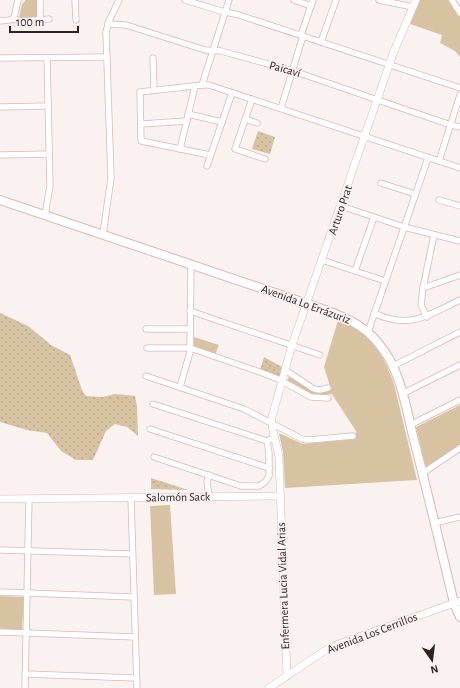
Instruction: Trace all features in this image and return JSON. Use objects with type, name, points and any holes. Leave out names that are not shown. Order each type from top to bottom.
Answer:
[{"type":"main road","name":"Avenida Lo Errázuriz","points":[[0,200],[308,303],[348,319],[368,332],[383,348],[393,366],[402,394],[460,617]]},
{"type":"street","points":[[13,19],[18,0]]},
{"type":"street","points":[[40,0],[40,20]]},
{"type":"street","points":[[75,0],[76,20]]},
{"type":"street","points":[[103,234],[111,185],[106,32],[119,0]]},
{"type":"street","points":[[186,0],[239,15],[460,88]]},
{"type":"street","points":[[202,85],[229,0]]},
{"type":"street","points":[[281,108],[312,3],[294,0]]},
{"type":"street","points":[[321,42],[336,0]]},
{"type":"street","points":[[379,0],[414,3]]},
{"type":"street","points":[[452,0],[460,13]]},
{"type":"street","name":"Arturo Prat","points":[[271,422],[292,345],[308,303],[399,38],[414,3]]},
{"type":"street","points":[[0,21],[13,19],[18,21],[50,19]]},
{"type":"street","name":"Paicaví","points":[[108,24],[126,25],[205,50],[221,51],[293,71],[460,127]]},
{"type":"street","points":[[0,58],[107,57]]},
{"type":"street","points":[[44,215],[50,186],[47,58]]},
{"type":"street","points":[[152,58],[154,90]]},
{"type":"street","points":[[210,155],[141,141],[140,92],[209,85],[460,168]]},
{"type":"street","points":[[180,149],[195,86]]},
{"type":"street","points":[[207,166],[232,93]]},
{"type":"street","points":[[439,161],[460,95]]},
{"type":"street","points":[[252,99],[235,149],[265,160]]},
{"type":"street","points":[[0,107],[48,106]]},
{"type":"street","points":[[188,114],[222,122]]},
{"type":"street","points":[[245,119],[257,123]]},
{"type":"street","points":[[141,124],[187,121]]},
{"type":"street","points":[[0,154],[49,154]]},
{"type":"street","points":[[368,332],[428,158]]},
{"type":"street","points":[[381,183],[415,194]]},
{"type":"street","points":[[439,200],[460,206]]},
{"type":"street","points":[[341,206],[404,227],[460,241]]},
{"type":"street","points":[[354,271],[374,217]]},
{"type":"street","points":[[426,316],[422,305],[423,288],[434,235]]},
{"type":"street","points":[[322,260],[384,282]]},
{"type":"street","points":[[180,387],[190,348],[191,264]]},
{"type":"street","points":[[423,288],[460,275]]},
{"type":"street","points":[[374,313],[390,320],[414,320],[460,300]]},
{"type":"street","points":[[190,311],[320,355]]},
{"type":"street","points":[[146,329],[190,329]]},
{"type":"street","points":[[393,366],[460,332]]},
{"type":"street","points":[[146,348],[190,348],[282,381],[307,396],[328,398]]},
{"type":"street","points":[[402,394],[460,365]]},
{"type":"street","points":[[285,370],[312,388],[320,390],[328,388]]},
{"type":"street","points":[[146,376],[244,409],[304,439],[353,436]]},
{"type":"street","points":[[410,425],[460,400]]},
{"type":"street","points":[[153,404],[267,441],[275,438]]},
{"type":"street","points":[[271,422],[279,458],[280,496]]},
{"type":"street","points":[[150,429],[269,468]]},
{"type":"street","points":[[154,457],[241,486],[259,486],[264,484],[268,479],[269,468],[267,441]]},
{"type":"street","points":[[423,473],[460,450]]},
{"type":"street","points":[[209,475],[207,482],[209,497]]},
{"type":"street","name":"Salomón Sack","points":[[0,499],[280,496]]},
{"type":"street","name":"Enfermera Lucia Vidal Arias","points":[[280,496],[287,676]]},
{"type":"street","points":[[131,498],[137,688]]},
{"type":"street","points":[[25,688],[29,499]]},
{"type":"street","points":[[435,523],[460,517]]},
{"type":"street","points":[[0,550],[132,554]]},
{"type":"street","points":[[0,592],[134,597]]},
{"type":"street","name":"Avenida Los Cerrillos","points":[[269,688],[336,645],[457,602]]},
{"type":"street","points":[[0,632],[135,637]]},
{"type":"street","points":[[25,674],[136,678]]},
{"type":"shaded area","points":[[26,0],[39,0],[39,17],[19,18],[22,4]]},
{"type":"shaded area","points":[[420,0],[450,0],[460,17],[460,57],[455,51],[440,43],[442,35],[410,24]]},
{"type":"shaded area","points":[[258,131],[275,137],[270,154],[252,149]]},
{"type":"shaded area","points":[[0,313],[28,326],[51,345],[70,355],[82,390],[86,396],[102,397],[116,394],[135,396],[137,406],[138,436],[127,427],[115,424],[106,431],[93,460],[76,460],[61,451],[47,433],[27,430],[0,422]]},
{"type":"shaded area","points":[[339,317],[368,339],[383,358],[395,388],[417,480],[285,488],[283,452],[279,433],[303,444],[356,439],[356,431],[332,394],[314,396],[287,382],[291,372],[318,388],[330,386],[324,367]]},
{"type":"shaded area","points":[[194,337],[219,345],[215,355],[194,347]]},
{"type":"shaded area","points":[[264,357],[282,367],[280,376],[260,370]]},
{"type":"shaded area","points":[[460,405],[460,445],[426,467],[416,427]]},
{"type":"shaded area","points":[[151,478],[188,490],[151,489]]},
{"type":"shaded area","points":[[170,505],[176,594],[154,595],[150,506]]},
{"type":"shaded area","points":[[0,596],[24,597],[22,631],[0,630]]}]
